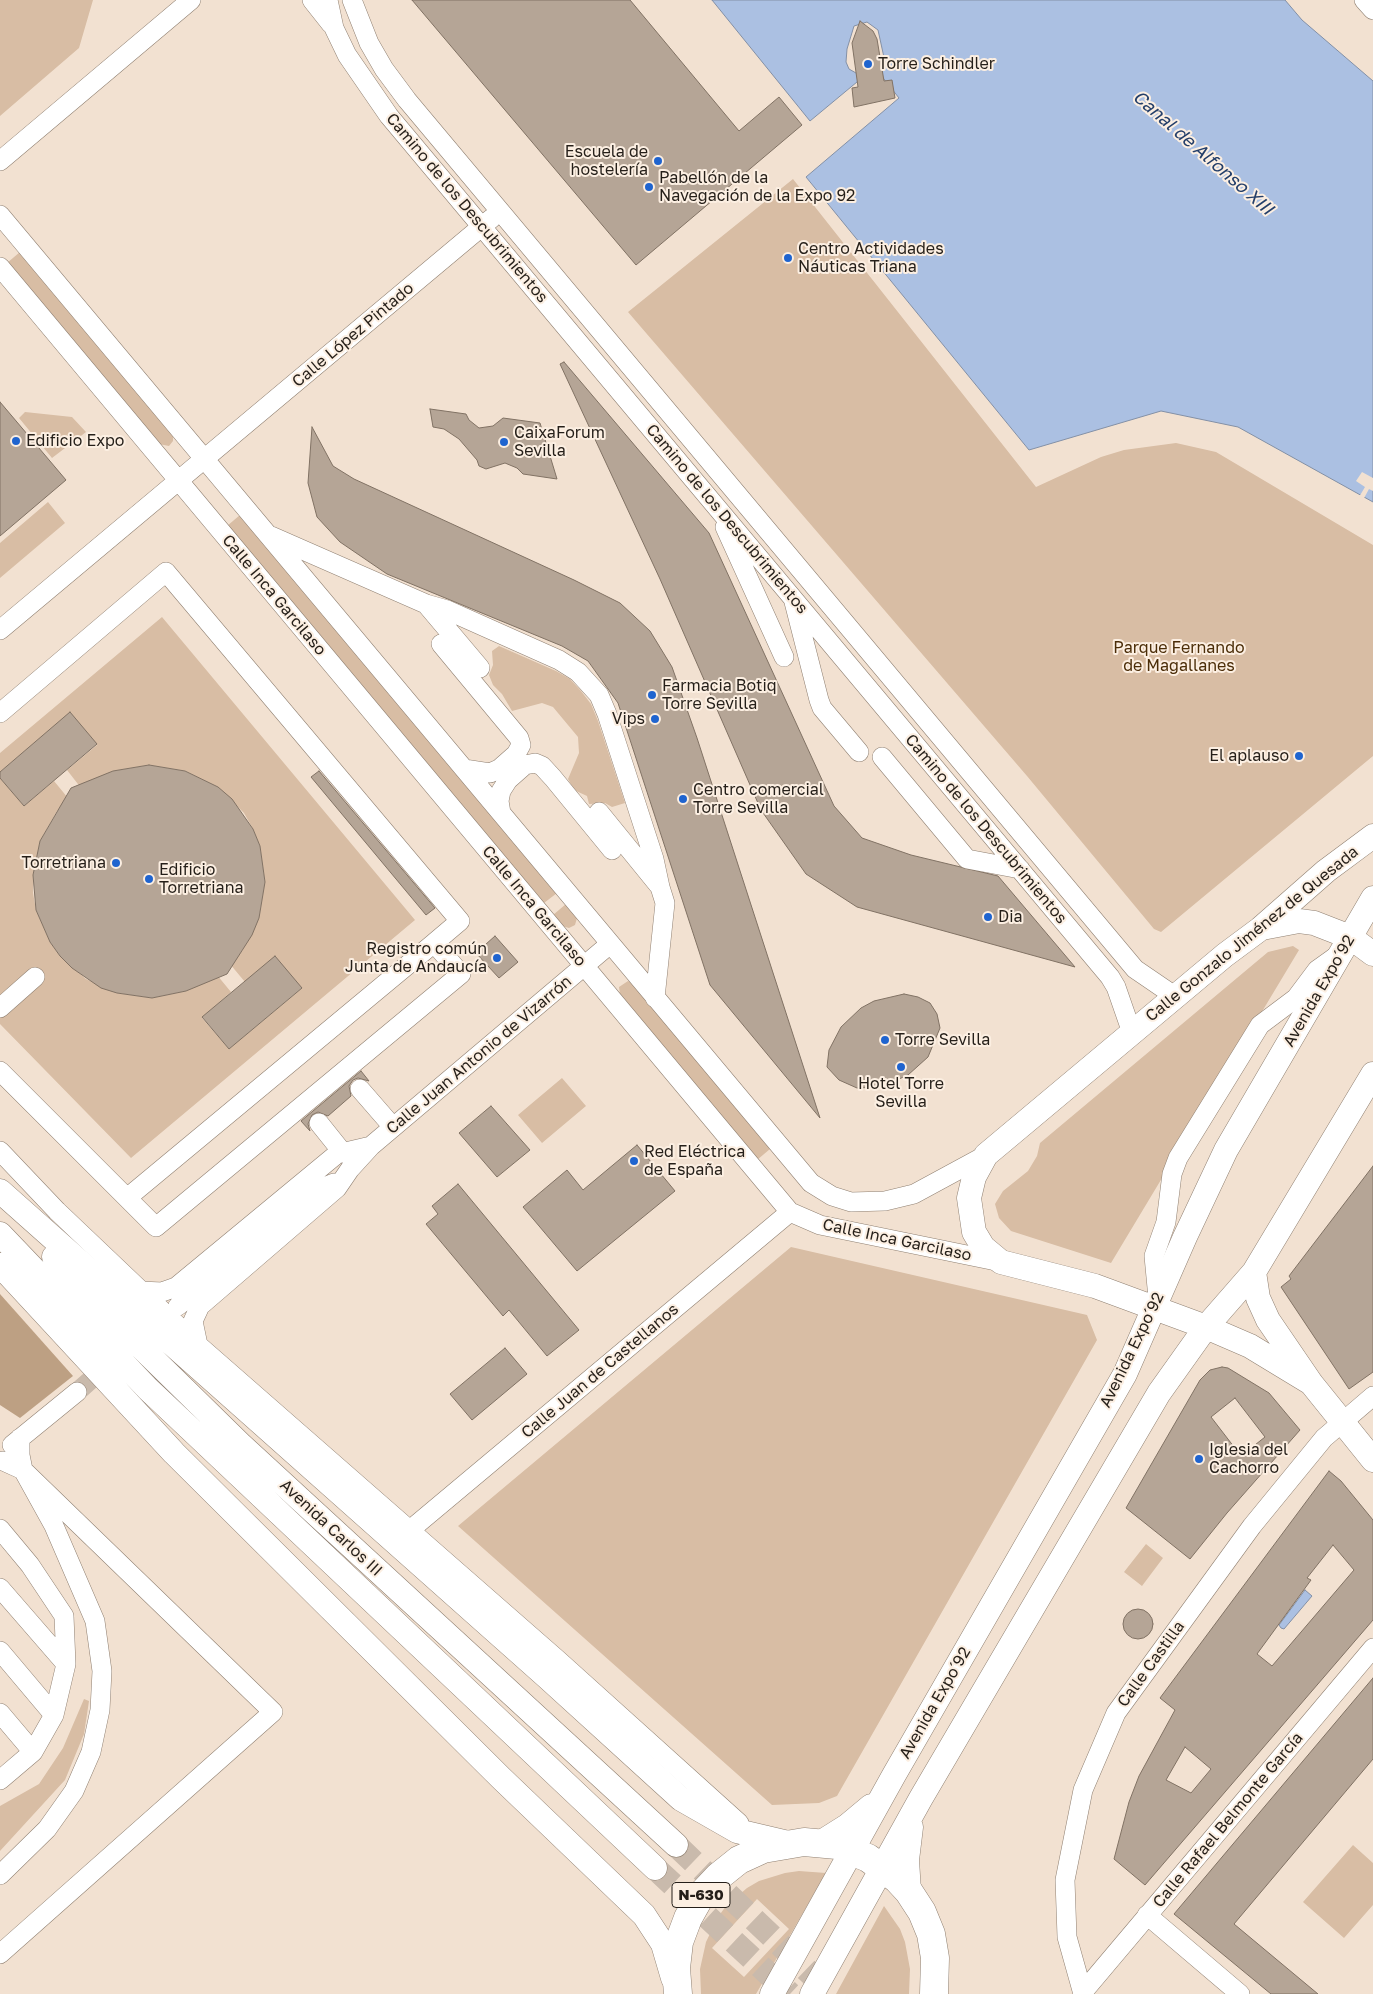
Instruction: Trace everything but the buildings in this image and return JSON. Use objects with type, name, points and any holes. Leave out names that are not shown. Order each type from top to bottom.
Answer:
[{"type":"highway","name":"N-630","points":[[678,1994],[676,1968],[679,1942],[688,1918],[701,1895],[718,1876],[739,1860],[775,1841],[820,1843],[852,1850],[883,1867],[909,1892],[922,1912],[931,1934],[935,1958],[936,1990]]},
{"type":"main road","name":"Calle Gonzalo Jiménez de Quesada","points":[[986,1155],[1260,929],[1326,870],[1373,836]]},
{"type":"main road","name":"Avenida Expo´92","points":[[772,1994],[882,1797],[1121,1381],[1226,1150],[1373,898]]},
{"type":"main road","points":[[1260,929],[1299,921],[1329,927],[1346,945],[1373,954]]},
{"type":"main road","points":[[812,1994],[912,1814],[1159,1393],[1206,1327],[1254,1272],[1373,1074]]},
{"type":"main road","points":[[986,1155],[974,1177],[969,1198],[969,1213],[974,1232],[983,1247],[1001,1262]]},
{"type":"main road","points":[[0,1191],[547,1677],[681,1799],[736,1831],[775,1841]]},
{"type":"main road","name":"Avenida Carlos III","points":[[0,1198],[94,1301],[240,1444],[676,1845]]},
{"type":"main road","name":"Avenida Carlos III","points":[[0,1234],[148,1389],[655,1868]]},
{"type":"main road","name":"Calle Inca Garcilaso","points":[[1001,1262],[1156,1303],[1250,1346],[1311,1384]]},
{"type":"main road","points":[[0,1264],[174,1454],[473,1752],[644,1915],[663,1944],[678,1994]]},
{"type":"main road","points":[[1254,1272],[1258,1298],[1268,1320],[1311,1384],[1373,1460]]},
{"type":"main road","points":[[820,1843],[847,1826],[882,1797]]},
{"type":"main road","points":[[909,1892],[907,1860],[912,1814]]},
{"type":"street","points":[[0,161],[191,0]]},
{"type":"street","points":[[312,0],[334,28]]},
{"type":"street","name":"Camino de los Descubrimientos","points":[[328,0],[334,28],[347,55],[365,84],[1112,980],[1132,1033]]},
{"type":"street","name":"Camino de los Descubrimientos","points":[[352,0],[369,43],[384,69],[500,211],[1135,969],[1176,997]]},
{"type":"street","points":[[1364,0],[1373,10]]},
{"type":"street","name":"Calle López Pintado","points":[[0,630],[500,211]]},
{"type":"street","name":"Calle Inca Garcilaso","points":[[0,215],[811,1183],[832,1196],[851,1202],[885,1201],[907,1196],[986,1155]]},
{"type":"street","name":"Calle Inca Garcilaso","points":[[0,268],[790,1212],[820,1225],[1001,1262]]},
{"type":"street","points":[[714,503],[784,657]]},
{"type":"street","points":[[267,534],[560,660],[578,672],[591,684],[607,714],[654,859],[665,903],[655,998]]},
{"type":"street","points":[[0,713],[166,572],[460,921],[127,1198]]},
{"type":"street","points":[[793,598],[818,700],[822,708],[859,752]]},
{"type":"street","points":[[426,604],[480,668]]},
{"type":"street","points":[[440,644],[520,738],[521,746],[516,754],[499,769],[490,773],[464,769]]},
{"type":"street","points":[[882,757],[967,859],[1020,869]]},
{"type":"street","points":[[501,813],[499,801],[501,791],[508,780],[525,766],[535,763],[542,766],[553,778],[612,850]]},
{"type":"street","points":[[600,812],[660,887]]},
{"type":"street","points":[[0,1071],[156,1227],[310,1113],[352,1079],[461,974],[434,943]]},
{"type":"street","name":"Calle Juan Antonio de Vizarrón","points":[[198,1345],[193,1321],[200,1306],[338,1188],[347,1161],[371,1146],[610,944]]},
{"type":"street","points":[[1156,1303],[1154,1256],[1166,1222],[1172,1174],[1178,1158],[1260,1025],[1296,998],[1317,970],[1346,945]]},
{"type":"street","points":[[0,1008],[35,978]]},
{"type":"street","points":[[352,1079],[393,1127]]},
{"type":"street","points":[[178,1306],[312,1192],[333,1184],[347,1161],[310,1113]]},
{"type":"street","points":[[0,1151],[57,1211],[198,1345],[558,1660],[720,1808],[775,1841]]},
{"type":"street","name":"Calle Juan Antonio de Vizarrón","points":[[140,1291],[162,1292],[176,1287],[337,1154],[347,1161]]},
{"type":"street","name":"Calle Juan de Castellanos","points":[[410,1530],[790,1212]]},
{"type":"street","points":[[0,1954],[273,1712],[23,1470],[2,1456],[20,1438],[77,1392]]},
{"type":"street","name":"Calle Castilla","points":[[1083,1993],[1067,1937],[1065,1880],[1083,1790],[1116,1713],[1252,1526],[1324,1438],[1373,1396]]},
{"type":"street","points":[[0,1875],[47,1829],[74,1791],[90,1752],[100,1710],[102,1671],[95,1621],[54,1526],[23,1470],[20,1455],[20,1438]]},
{"type":"street","points":[[0,1529],[30,1565],[64,1616],[66,1664],[54,1715],[33,1752],[1,1778]]},
{"type":"street","points":[[0,1588],[66,1664]]},
{"type":"street","name":"Calle Rafael Belmonte García","points":[[1083,1993],[1373,1648]]},
{"type":"street","points":[[0,1651],[54,1715]]},
{"type":"street","points":[[0,1713],[33,1752]]},
{"type":"street","points":[[1148,1916],[1240,1994]]},
{"type":"green space","points":[[0,0],[93,0],[79,48],[0,116]]},
{"type":"green space","name":"Parque Fernando de Magallanes","points":[[793,179],[1036,487],[1101,457],[1124,450],[1176,443],[1216,452],[1373,545],[1373,756],[1161,932],[1154,929],[1027,776],[628,312]]},
{"type":"green space","points":[[20,252],[173,435],[173,441],[169,446],[159,444],[7,263]]},
{"type":"green space","points":[[25,412],[72,417],[86,432],[52,458],[19,418]]},
{"type":"green space","points":[[48,502],[65,523],[0,578],[0,543]]},
{"type":"green space","points":[[240,515],[557,893],[544,903],[227,526]]},
{"type":"green space","points":[[162,617],[415,920],[131,1158],[0,1024],[0,778],[24,806],[54,781],[68,798],[57,811],[40,841],[33,875],[33,893],[36,910],[50,942],[60,956],[86,979],[117,993],[152,998],[186,991],[217,975],[231,992],[202,1018],[229,1049],[301,989],[245,982],[230,964],[242,951],[259,918],[265,882],[260,846],[253,829],[244,813],[218,787],[185,771],[149,765],[113,771],[81,788],[67,770],[97,745],[70,713],[0,772],[0,753]]},
{"type":"green space","points":[[499,646],[556,671],[570,679],[581,691],[591,704],[598,721],[625,803],[612,807],[605,803],[589,804],[587,796],[574,790],[568,779],[579,753],[578,737],[553,707],[542,703],[512,711],[502,694],[493,685],[489,675],[493,665],[492,651]]},
{"type":"green space","points":[[566,904],[577,918],[575,925],[569,928],[562,926],[553,915]]},
{"type":"green space","points":[[1293,946],[1299,950],[1111,1263],[1011,1231],[999,1218],[995,1204],[1003,1191],[1028,1171],[1037,1156],[1040,1143],[1268,952]]},
{"type":"green space","points":[[628,981],[632,983],[770,1149],[757,1160],[620,995],[619,987]]},
{"type":"green space","points":[[562,1078],[586,1106],[542,1143],[518,1115]]},
{"type":"green space","points":[[791,1247],[1087,1315],[1097,1340],[837,1796],[819,1803],[772,1805],[458,1526]]},
{"type":"green space","points":[[1146,1544],[1163,1558],[1142,1586],[1124,1572]]},
{"type":"green space","points":[[84,1699],[89,1701],[84,1734],[65,1780],[0,1851],[0,1806],[39,1784],[63,1748]]},
{"type":"green space","points":[[1353,1845],[1373,1863],[1373,1905],[1344,1938],[1303,1902]]},
{"type":"green space","points":[[799,1871],[826,1873],[756,1994],[701,1994],[700,1969],[706,1942],[718,1917],[726,1906],[747,1888],[759,1881]],"holes":[[[757,1899],[789,1929],[744,1977],[712,1948]]]},
{"type":"green space","points":[[884,1906],[900,1929],[905,1942],[910,1969],[909,1994],[836,1994]]},
{"type":"shaded area","points":[[0,1294],[73,1376],[20,1418],[0,1405]]},
{"type":"water","name":"Canal de Alfonso XIII","points":[[712,0],[1285,0],[1302,20],[1373,81],[1373,502],[1238,427],[1161,411],[1029,450],[806,177],[899,98],[876,69],[875,65],[885,62],[878,30],[867,22],[854,26],[847,49],[846,62],[849,69],[863,77],[810,121]]},
{"type":"water","points":[[1305,1590],[1312,1596],[1284,1629],[1281,1628],[1279,1625]]},
{"type":"pier","points":[[1362,472],[1373,478],[1373,491],[1369,489],[1363,500],[1359,497],[1365,487],[1356,481]]},
{"type":"tunnel","points":[[77,1392],[110,1363]]},
{"type":"tunnel","points":[[676,1845],[832,1994]]},
{"type":"tunnel","points":[[655,1868],[790,1994]]},
{"type":"place","name":"Torre Schindler","points":[[868,64]]},
{"type":"place","name":"Escuela de hostelería","points":[[658,161]]},
{"type":"place","name":"Pabellón de la Navegación de la Expo 92","points":[[649,187]]},
{"type":"place","name":"Centro Actividades Náuticas Triana","points":[[788,258]]},
{"type":"place","name":"Edificio Expo","points":[[16,441]]},
{"type":"place","name":"CaixaForum Sevilla","points":[[504,442]]},
{"type":"place","name":"Farmacia Botiq Torre Sevilla","points":[[652,695]]},
{"type":"place","name":"Vips","points":[[655,719]]},
{"type":"place","name":"El aplauso","points":[[1299,756]]},
{"type":"place","name":"Centro comercial Torre Sevilla","points":[[683,799]]},
{"type":"place","name":"Torretriana","points":[[116,863]]},
{"type":"place","name":"Edificio Torretriana","points":[[149,879]]},
{"type":"place","name":"Dia","points":[[988,917]]},
{"type":"place","name":"Registro común Junta de Andaucía","points":[[497,958]]},
{"type":"place","name":"Torre Sevilla","points":[[885,1040]]},
{"type":"place","name":"Hotel Torre Sevilla","points":[[901,1067]]},
{"type":"place","name":"Red Eléctrica de España","points":[[634,1161]]},
{"type":"place","name":"Iglesia del Cachorro","points":[[1199,1459]]}]
